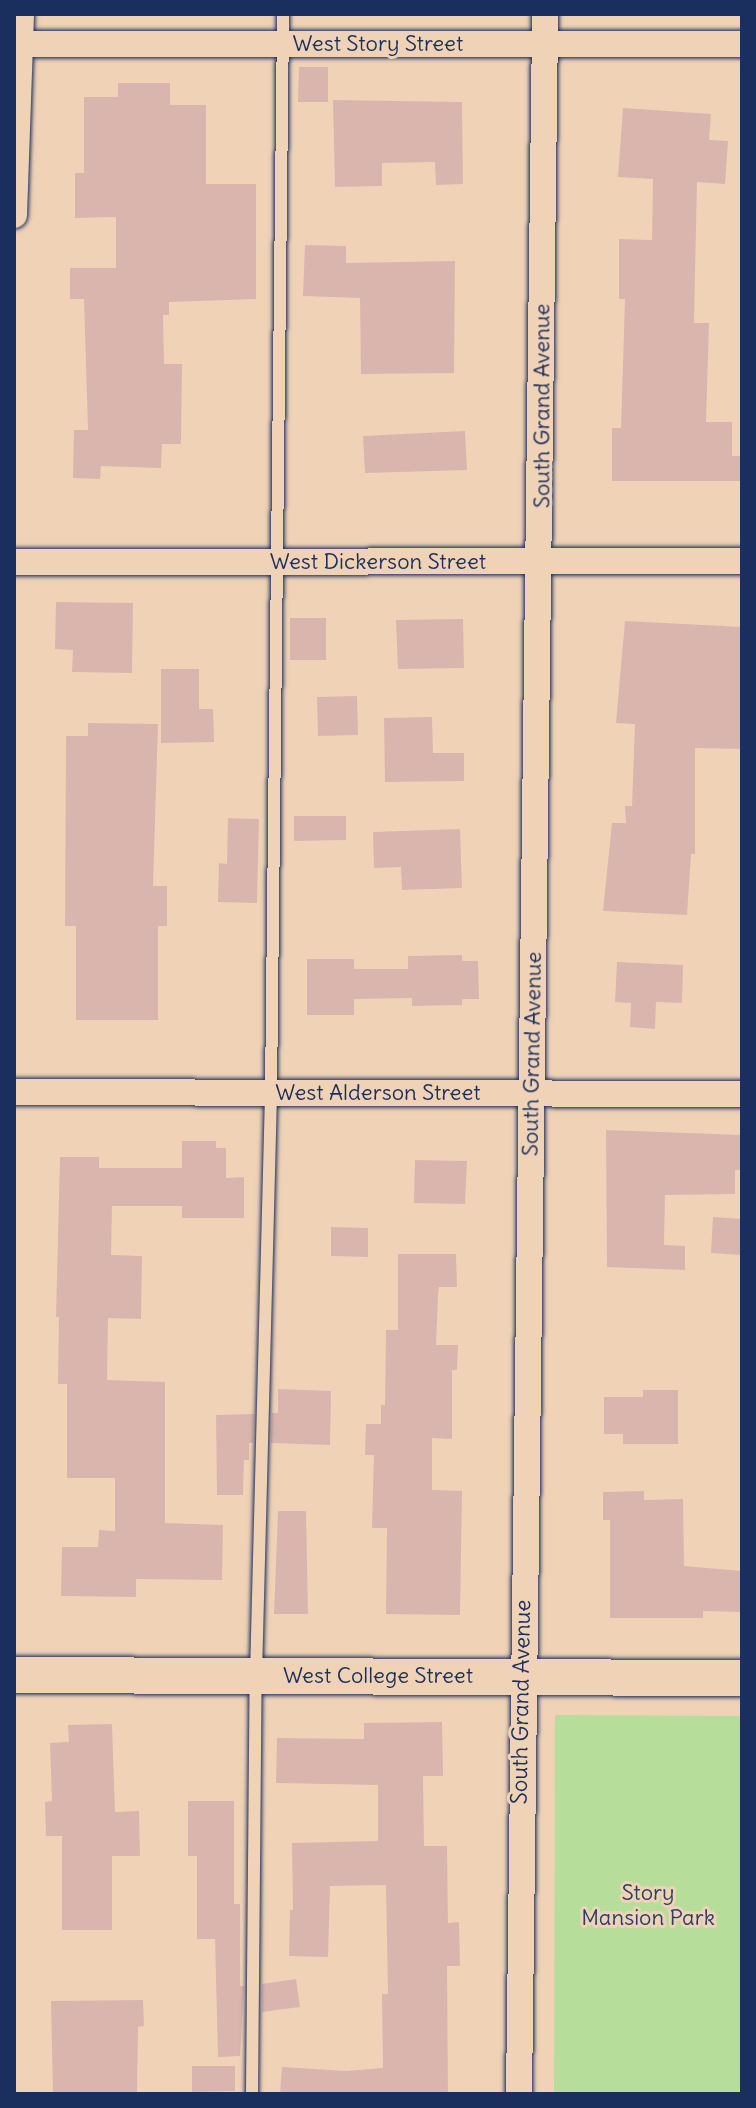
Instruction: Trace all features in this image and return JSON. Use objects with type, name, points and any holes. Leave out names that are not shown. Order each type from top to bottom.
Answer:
[{"type":"main road","name":"West College Street","points":[[14,1675],[742,1678]]},
{"type":"street","points":[[14,215],[17,44],[21,14]]},
{"type":"street","name":"South Grand Avenue","points":[[519,2094],[521,1677],[541,562],[545,14]]},
{"type":"street","name":"West Story Street","points":[[17,44],[742,44]]},
{"type":"street","name":"West Dickerson Street","points":[[14,562],[742,561]]},
{"type":"street","name":"West Alderson Street","points":[[14,1092],[742,1094]]},
{"type":"lane","points":[[252,2094],[256,1675],[271,1093],[283,14]]},
{"type":"green space","name":"Story Mansion Park","points":[[555,1715],[742,1716],[742,2094],[554,2094]]},
{"type":"building","points":[[299,67],[328,67],[328,102],[298,102]]},
{"type":"building","points":[[118,83],[170,83],[170,105],[206,105],[206,184],[256,184],[256,299],[169,302],[169,315],[163,315],[164,364],[182,364],[181,444],[162,444],[161,468],[101,466],[100,479],[73,478],[74,430],[88,430],[84,299],[70,299],[70,268],[116,268],[116,217],[75,218],[75,173],[84,173],[84,97],[118,97]]},
{"type":"building","points":[[333,100],[462,102],[463,184],[436,185],[435,162],[382,163],[382,186],[335,187]]},
{"type":"building","points":[[623,108],[711,114],[709,140],[728,141],[725,184],[697,182],[694,323],[709,323],[706,422],[732,422],[732,456],[742,456],[742,481],[612,481],[612,428],[621,428],[625,299],[619,299],[619,239],[652,240],[653,179],[618,177]]},
{"type":"building","points":[[305,245],[346,246],[346,263],[455,261],[454,373],[361,374],[360,298],[303,296]]},
{"type":"building","points":[[465,431],[467,470],[365,473],[363,436]]},
{"type":"building","points":[[56,602],[133,603],[132,673],[72,672],[73,650],[55,649]]},
{"type":"building","points":[[290,618],[326,618],[326,660],[290,660]]},
{"type":"building","points":[[463,619],[464,668],[398,669],[396,620]]},
{"type":"building","points":[[625,621],[742,627],[742,749],[695,748],[695,854],[691,854],[687,915],[603,911],[612,823],[626,823],[625,806],[632,806],[635,724],[616,723]]},
{"type":"building","points":[[161,669],[199,669],[199,709],[213,709],[214,742],[161,743]]},
{"type":"building","points":[[357,696],[358,735],[318,736],[317,697]]},
{"type":"building","points":[[432,717],[433,753],[464,753],[464,781],[385,782],[384,718]]},
{"type":"building","points":[[88,723],[158,724],[153,886],[167,886],[167,926],[158,926],[158,1020],[76,1020],[76,926],[65,926],[66,736],[88,736]]},
{"type":"building","points":[[294,816],[346,816],[346,840],[294,841]]},
{"type":"building","points":[[228,818],[259,819],[257,903],[218,902],[219,863],[227,864]]},
{"type":"building","points":[[460,829],[462,888],[402,890],[401,867],[374,868],[373,832]]},
{"type":"building","points":[[462,955],[462,961],[478,961],[479,999],[462,999],[462,1005],[412,1006],[412,998],[354,999],[354,1015],[307,1015],[307,959],[354,959],[354,969],[408,969],[408,956]]},
{"type":"building","points":[[617,962],[683,965],[682,1003],[656,1002],[655,1029],[630,1027],[631,1003],[615,1002]]},
{"type":"building","points":[[606,1130],[742,1135],[742,1170],[735,1170],[735,1194],[665,1195],[664,1245],[685,1246],[685,1270],[607,1267]]},
{"type":"building","points":[[182,1141],[216,1141],[216,1148],[226,1148],[226,1178],[244,1177],[244,1218],[182,1218],[182,1206],[112,1206],[111,1255],[142,1256],[141,1319],[108,1318],[107,1380],[165,1382],[165,1523],[223,1525],[222,1580],[136,1579],[136,1597],[61,1596],[62,1547],[98,1547],[99,1530],[115,1531],[115,1478],[67,1478],[67,1384],[58,1384],[59,1317],[56,1317],[60,1157],[99,1157],[99,1168],[182,1168]]},
{"type":"building","points":[[415,1160],[467,1161],[465,1204],[414,1203]]},
{"type":"building","points":[[713,1217],[742,1219],[742,1255],[711,1253]]},
{"type":"building","points":[[331,1227],[368,1228],[368,1257],[331,1256]]},
{"type":"building","points":[[398,1254],[456,1254],[457,1287],[439,1287],[436,1345],[458,1345],[457,1370],[452,1370],[452,1439],[432,1438],[432,1490],[462,1491],[460,1615],[386,1614],[387,1528],[372,1528],[374,1455],[365,1455],[366,1424],[381,1424],[381,1405],[385,1405],[386,1330],[398,1330]]},
{"type":"building","points":[[278,1389],[331,1391],[330,1445],[271,1443],[272,1413],[278,1413]]},
{"type":"building","points":[[643,1390],[678,1390],[678,1444],[623,1444],[623,1434],[604,1434],[604,1397],[643,1397]]},
{"type":"building","points":[[254,1414],[253,1443],[249,1443],[249,1460],[244,1460],[243,1495],[217,1495],[216,1415]]},
{"type":"building","points":[[644,1491],[644,1500],[683,1499],[684,1566],[742,1571],[742,1612],[703,1611],[703,1618],[610,1618],[610,1520],[603,1520],[603,1492]]},
{"type":"building","points":[[278,1511],[306,1511],[308,1614],[274,1614]]},
{"type":"building","points":[[442,1722],[443,1776],[423,1776],[424,1846],[447,1846],[448,1923],[459,1922],[460,1966],[447,1966],[448,2094],[280,2094],[282,2067],[347,2071],[383,2068],[382,1994],[388,1994],[386,1885],[330,1886],[328,1957],[289,1956],[290,1910],[293,1910],[292,1843],[378,1841],[378,1785],[276,1783],[277,1738],[364,1739],[364,1723]]},
{"type":"building","points":[[112,1724],[115,1812],[139,1811],[140,1856],[112,1856],[112,1930],[62,1930],[62,1836],[46,1836],[45,1802],[52,1801],[50,1743],[69,1742],[68,1725]]},
{"type":"building","points":[[188,1801],[234,1801],[234,1904],[240,1904],[240,1986],[244,1986],[240,2056],[218,2057],[215,1939],[197,1939],[197,1856],[188,1856]]},
{"type":"building","points":[[296,1979],[300,2007],[262,2012],[262,1984]]},
{"type":"building","points":[[143,2000],[144,2026],[138,2027],[137,2094],[53,2094],[51,2001]]},
{"type":"building","points":[[192,2066],[235,2066],[235,2091],[192,2092]]}]
